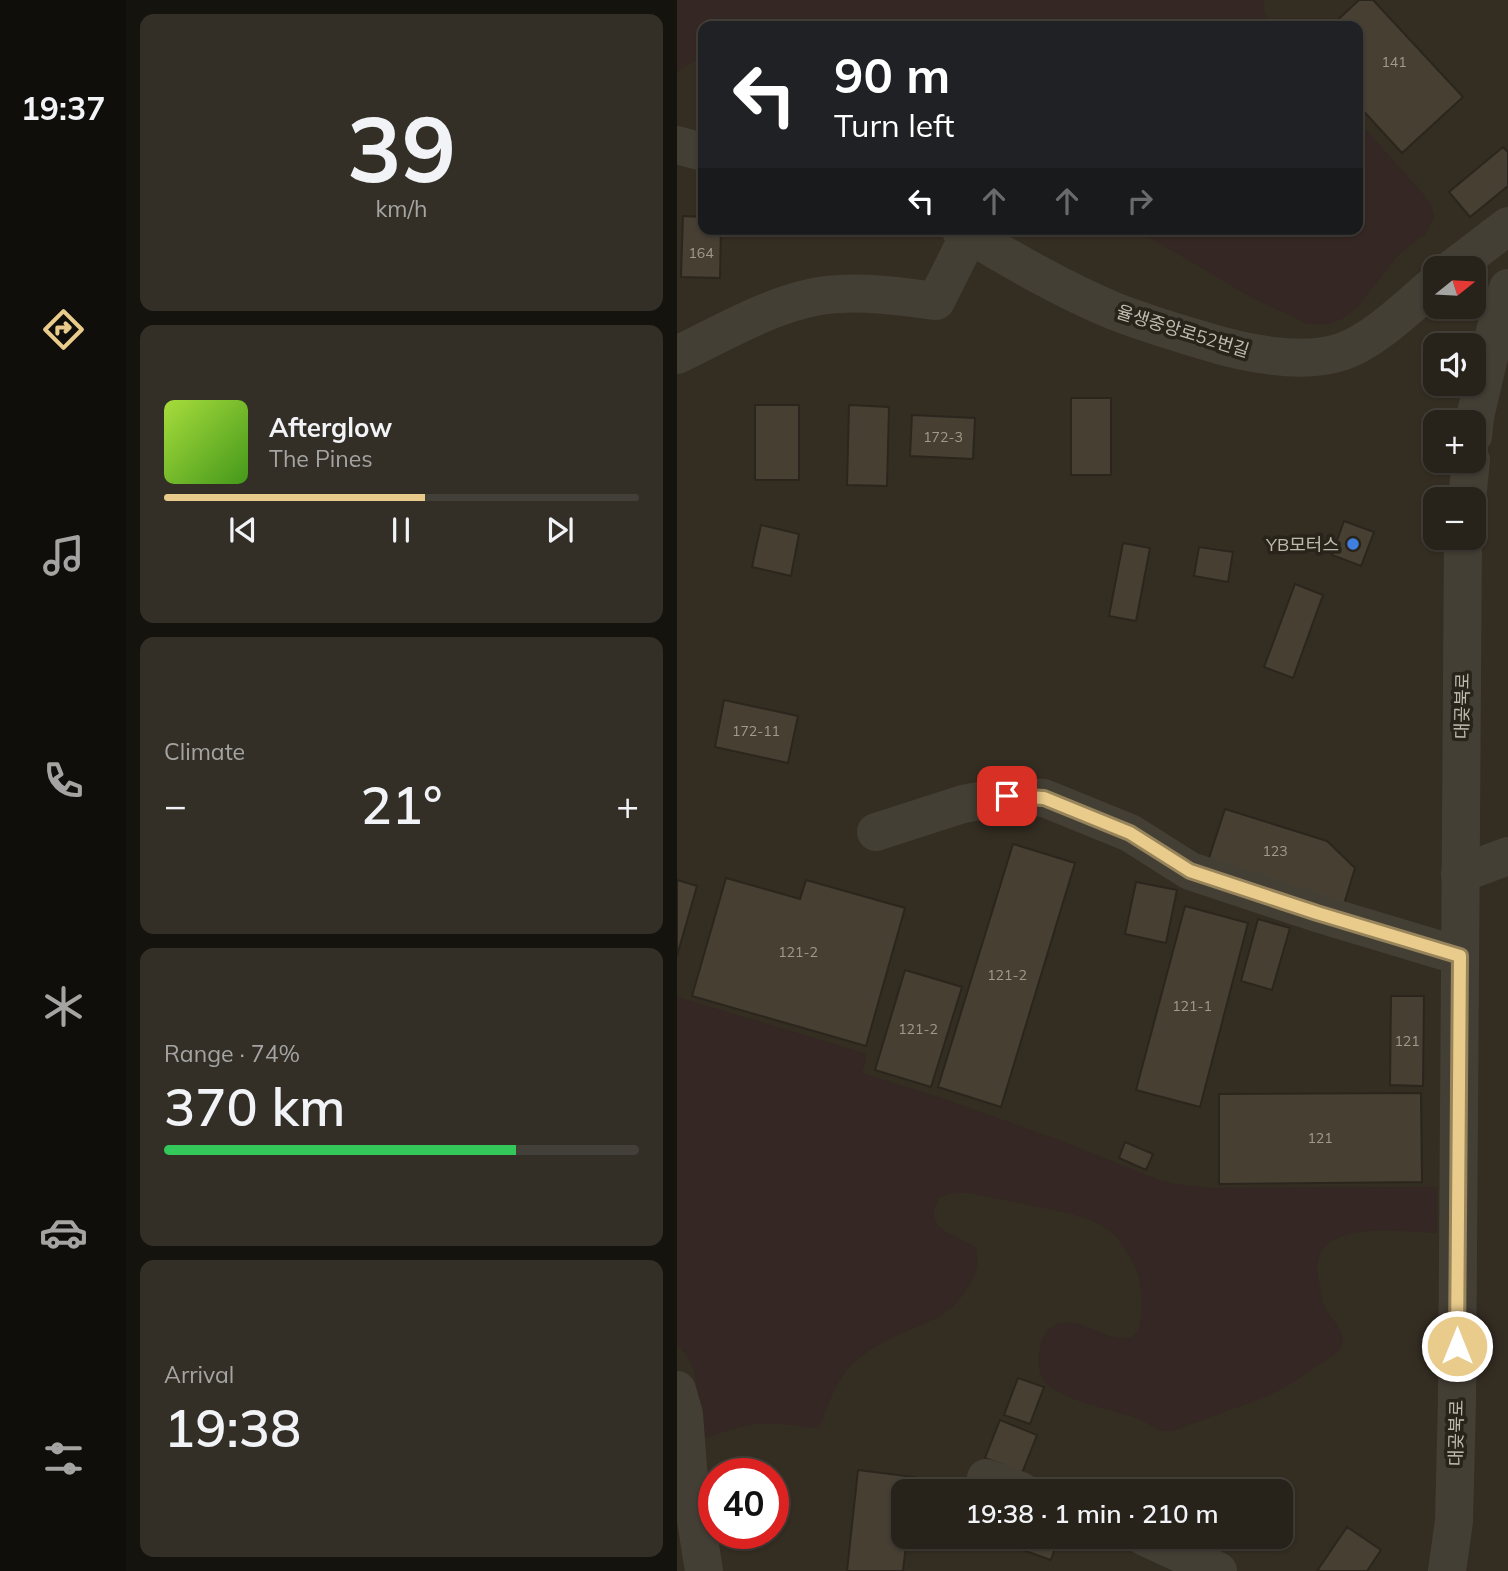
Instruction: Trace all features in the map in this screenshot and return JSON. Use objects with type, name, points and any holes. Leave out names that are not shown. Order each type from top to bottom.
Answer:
[{"type":"street","points":[[677,145],[698,151]]},
{"type":"street","points":[[1469,256],[1508,226]]},
{"type":"street","name":"율생중앙로52번길","points":[[677,355],[745,321],[798,300],[837,293],[880,294],[936,301],[963,235]]},
{"type":"street","name":"율생중앙로52번길","points":[[969,235],[1045,278],[1116,312],[1237,351],[1293,357],[1342,352],[1366,340],[1423,294]]},
{"type":"street","points":[[1477,410],[1500,310],[1508,288]]},
{"type":"street","name":"대곶북로","points":[[1448,1571],[1454,1521],[1463,550]]},
{"type":"street","points":[[876,832],[963,804],[1007,796],[1044,798],[1130,833],[1190,871],[1460,956]]},
{"type":"street","points":[[1460,874],[1508,856]]},
{"type":"street","points":[[677,1390],[684,1414],[688,1469],[704,1571]]},
{"type":"street","points":[[1171,1549],[1218,1571]]},
{"type":"shaded area","points":[[677,0],[1263,0],[1265,13],[1270,21],[698,21],[698,60],[677,72]]},
{"type":"shaded area","points":[[1363,127],[1430,202],[1434,216],[1426,233],[1398,255],[1358,306],[1342,319],[1327,324],[1309,324],[1255,299],[1145,235],[1363,235]]},
{"type":"shaded area","points":[[677,997],[867,1054],[862,1073],[1053,1138],[1159,1180],[1212,1188],[1437,1187],[1437,1233],[1381,1230],[1360,1232],[1341,1236],[1327,1245],[1318,1258],[1318,1278],[1324,1305],[1341,1332],[1339,1349],[1327,1360],[1277,1391],[1182,1428],[1162,1431],[1142,1420],[1060,1392],[1044,1380],[1040,1371],[1039,1358],[1044,1335],[1057,1324],[1078,1324],[1120,1338],[1129,1338],[1137,1333],[1142,1306],[1139,1277],[1117,1238],[1097,1223],[1078,1216],[971,1193],[953,1193],[940,1197],[934,1217],[943,1230],[976,1248],[977,1258],[972,1280],[954,1305],[935,1318],[880,1344],[855,1361],[836,1387],[819,1428],[756,1424],[706,1438],[694,1371],[688,1357],[677,1345]]},
{"type":"building","points":[[1359,0],[1373,0],[1463,97],[1402,153],[1363,110],[1363,21],[1336,21]]},
{"type":"building","points":[[1503,147],[1508,152],[1508,186],[1470,217],[1449,192]]},
{"type":"building","points":[[683,216],[698,217],[698,235],[721,235],[720,278],[681,277]]},
{"type":"building","points":[[1071,398],[1111,398],[1111,475],[1071,475]]},
{"type":"building","points":[[755,405],[799,405],[799,480],[755,480]]},
{"type":"building","points":[[849,405],[889,407],[887,486],[847,485]]},
{"type":"building","points":[[912,415],[975,418],[973,459],[910,456]]},
{"type":"building","name":"YB모터스","points":[[1344,521],[1374,532],[1361,566],[1332,555]]},
{"type":"building","points":[[761,525],[799,534],[791,576],[752,567]]},
{"type":"building","points":[[1123,543],[1150,548],[1136,621],[1109,616]]},
{"type":"building","points":[[1199,547],[1233,552],[1228,582],[1194,576]]},
{"type":"building","points":[[1295,584],[1323,595],[1293,678],[1264,667]]},
{"type":"building","points":[[724,700],[798,716],[788,763],[715,747]]},
{"type":"building","points":[[1225,809],[1327,841],[1355,868],[1344,904],[1208,861]]},
{"type":"building","points":[[1013,844],[1075,863],[1001,1107],[938,1087]]},
{"type":"building","points":[[726,878],[800,899],[806,880],[905,908],[866,1046],[692,996]]},
{"type":"building","points":[[677,880],[697,886],[677,956]]},
{"type":"building","points":[[1136,882],[1177,890],[1166,943],[1125,934]]},
{"type":"building","points":[[1185,906],[1248,923],[1200,1107],[1136,1090]]},
{"type":"building","points":[[1258,919],[1290,928],[1272,990],[1241,981]]},
{"type":"building","points":[[905,970],[962,987],[931,1087],[875,1070]]},
{"type":"building","points":[[1391,996],[1424,996],[1423,1086],[1390,1085]]},
{"type":"building","points":[[1421,1093],[1422,1182],[1219,1184],[1219,1094]]},
{"type":"building","points":[[1125,1142],[1153,1154],[1146,1170],[1119,1158]]},
{"type":"building","points":[[1018,1378],[1044,1387],[1030,1424],[1004,1415]]},
{"type":"building","points":[[1000,1420],[1037,1435],[1022,1473],[985,1458]]},
{"type":"building","points":[[858,1470],[914,1477],[891,1479],[891,1549],[906,1549],[903,1571],[847,1571]]},
{"type":"building","points":[[1347,1527],[1381,1550],[1367,1571],[1317,1571]]},
{"type":"building","points":[[1020,1549],[1055,1549],[1051,1560]]},
{"type":"place","name":"YB모터스","points":[[1353,544]]},
{"type":"route","points":[[1007,796],[1044,798],[1130,833],[1190,871],[1460,956],[1457,1346]]}]
